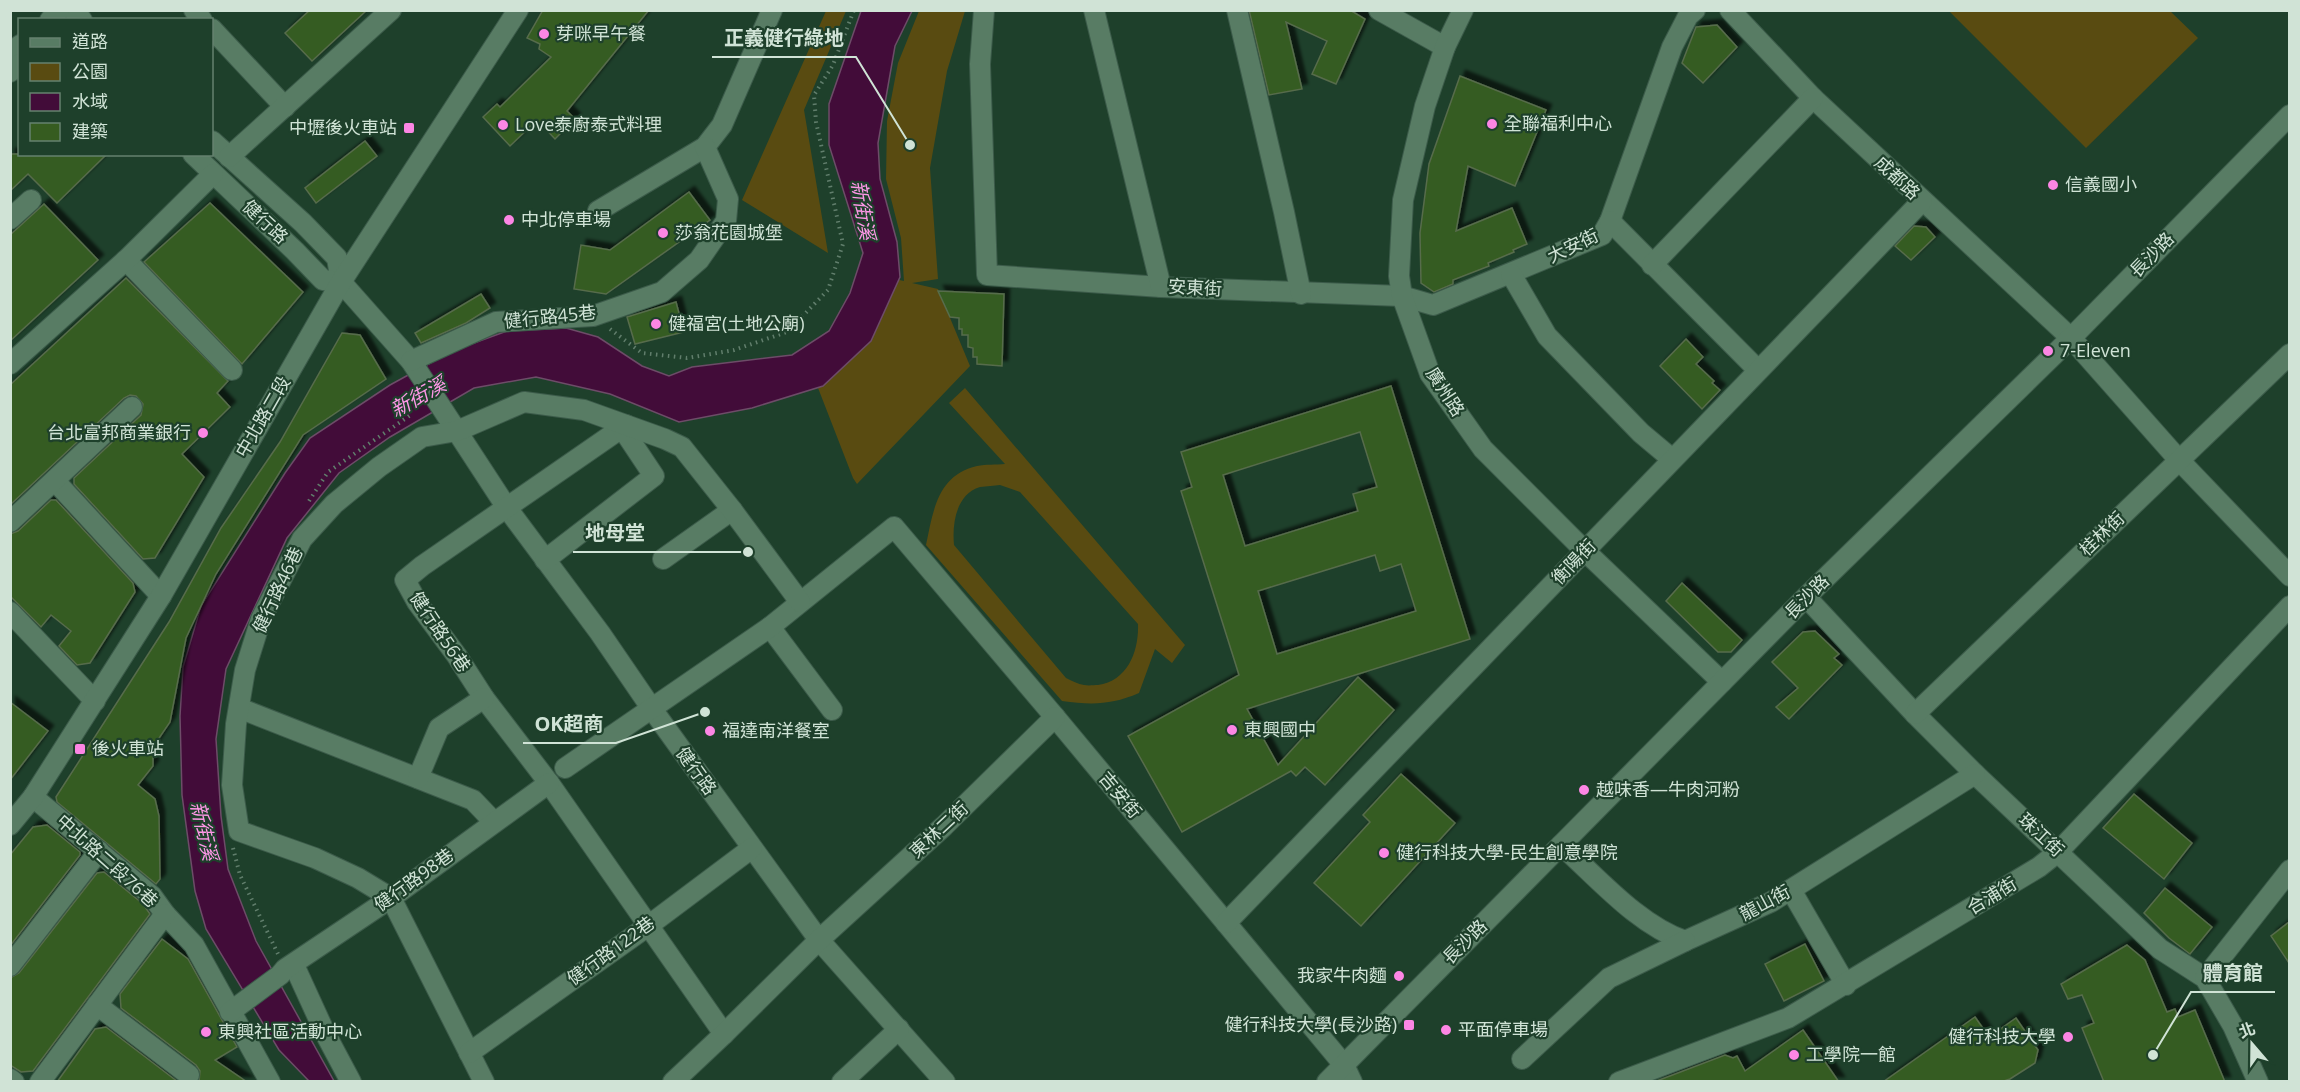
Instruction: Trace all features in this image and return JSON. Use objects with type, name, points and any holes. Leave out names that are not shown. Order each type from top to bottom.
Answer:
[{"type":"street","points":[[229,157],[392,10]]},
{"type":"street","name":"中北路二段","points":[[10,825],[33,797],[160,596],[340,282],[518,10]]},
{"type":"street","points":[[598,211],[705,147],[722,125],[772,10]]},
{"type":"street","name":"安東街","points":[[984,10],[981,64],[987,275],[1161,287],[1300,294],[1402,296]]},
{"type":"street","points":[[1094,10],[1161,287]]},
{"type":"street","points":[[1237,10],[1284,212],[1300,294]]},
{"type":"street","points":[[1378,10],[1446,47]]},
{"type":"street","name":"廣州路","points":[[1463,10],[1446,47],[1425,106],[1403,200],[1399,276],[1402,296],[1430,374],[1483,449],[1585,551],[1722,682]]},
{"type":"street","points":[[1610,221],[1671,47],[1688,16],[1695,10]]},
{"type":"street","name":"成都路","points":[[1730,10],[1813,98],[2071,338],[2179,460],[2289,576]]},
{"type":"street","points":[[213,30],[285,107]]},
{"type":"street","points":[[1652,265],[1813,98]]},
{"type":"street","name":"長沙路","points":[[1327,1082],[1348,1073],[1561,844],[1806,597],[2071,338],[2289,115]]},
{"type":"street","name":"健行路","points":[[213,142],[303,223],[338,258],[340,282],[412,364],[507,508],[600,633],[652,709],[819,940],[945,1082]]},
{"type":"street","name":"健行路45巷","points":[[412,364],[496,322],[593,316],[662,292],[699,260],[726,221],[728,199],[705,147]]},
{"type":"street","name":"健行路","points":[[195,156],[295,250],[323,280],[340,282]]},
{"type":"street","points":[[10,364],[126,260],[213,174]]},
{"type":"street","points":[[10,219],[31,200]]},
{"type":"street","name":"衡陽街","points":[[1226,923],[1922,201]]},
{"type":"street","name":"大安街","points":[[1402,296],[1433,304],[1602,235],[1610,221],[1758,370]]},
{"type":"street","points":[[126,260],[232,370]]},
{"type":"street","points":[[1510,274],[1547,336],[1641,433],[1672,459]]},
{"type":"street","name":"桂林街","points":[[1915,714],[2289,354]]},
{"type":"street","name":"健行路46巷","points":[[236,839],[232,784],[245,670],[261,619],[302,539],[334,504],[379,467],[422,437],[452,423],[524,402],[584,410],[682,447],[800,602]]},
{"type":"street","points":[[10,522],[132,407]]},
{"type":"street","points":[[507,508],[624,427],[654,476],[545,560]]},
{"type":"street","points":[[55,481],[160,596]]},
{"type":"street","name":"健行路56巷","points":[[507,508],[405,580],[417,602],[457,656],[484,698],[549,783],[724,1034]]},
{"type":"street","points":[[663,559],[732,510]]},
{"type":"street","name":"吉安街","points":[[800,602],[894,527],[1055,717],[1348,1073]]},
{"type":"street","name":"珠江街","points":[[1806,597],[1915,714],[1975,774],[2160,949],[2205,978],[2233,1026],[2258,1082]]},
{"type":"street","points":[[565,768],[770,627],[800,602]]},
{"type":"street","name":"合浦街","points":[[1619,1082],[1788,1018],[2039,867],[2058,852],[2289,606]]},
{"type":"street","points":[[10,612],[95,701]]},
{"type":"street","points":[[770,627],[832,710]]},
{"type":"street","points":[[418,778],[439,729],[484,698]]},
{"type":"street","points":[[239,708],[473,800],[494,822]]},
{"type":"street","name":"東林二街","points":[[673,1082],[819,940],[944,826],[1055,717]]},
{"type":"street","name":"龍山街","points":[[1522,1059],[1609,978],[1771,902],[1975,774]]},
{"type":"street","name":"健行路98巷","points":[[236,1008],[549,783]]},
{"type":"street","name":"中北路二段76巷","points":[[33,797],[152,896],[165,914],[194,945],[236,1008],[270,1082]]},
{"type":"street","points":[[236,839],[315,858],[358,878],[391,898],[484,1082]]},
{"type":"street","points":[[1561,844],[1633,910],[1666,934],[1685,941]]},
{"type":"street","name":"健行路122巷","points":[[469,1053],[648,926],[752,848]]},
{"type":"street","points":[[10,966],[99,851]]},
{"type":"street","points":[[2205,978],[2289,870]]},
{"type":"street","points":[[1791,890],[1846,985]]},
{"type":"street","points":[[40,1082],[165,914]]},
{"type":"street","points":[[286,970],[326,1035],[351,1082]]},
{"type":"street","points":[[97,1005],[189,1075]]},
{"type":"street","points":[[842,1082],[899,1029]]},
{"type":"path","points":[[593,316],[642,353],[687,358],[734,350],[787,332],[828,290],[843,244],[816,122],[814,96],[832,65],[854,10]]},
{"type":"path","points":[[307,505],[328,472],[412,414]]},
{"type":"path","points":[[236,839],[240,875],[286,970]]},
{"type":"green space","points":[[826,11],[846,11],[804,110],[828,253],[742,200]]},
{"type":"green space","points":[[919,11],[965,11],[947,71],[930,168],[938,279],[912,283],[938,289],[970,366],[857,484],[813,375],[885,277],[904,281],[901,238],[886,179],[887,121],[898,63]]},
{"type":"green space","points":[[1949,11],[2170,11],[2198,38],[2086,148]]},
{"type":"green space","points":[[965,388],[1185,645],[1172,663],[1155,649],[1139,693],[1101,703],[1062,701],[926,545],[931,520],[945,486],[964,471],[977,466],[1005,464],[949,403]],"holes":[[[1000,485],[1020,492],[1138,624],[1134,654],[1130,663],[1117,678],[1098,685],[1086,685],[1066,678],[954,545],[957,511],[972,491],[980,487]]]},
{"type":"water","name":"新街溪","points":[[861,11],[912,11],[895,46],[878,143],[880,179],[897,242],[900,277],[871,341],[823,386],[752,408],[679,422],[610,394],[536,377],[474,388],[390,437],[339,473],[287,538],[226,669],[216,739],[221,816],[228,869],[256,941],[334,1081],[309,1081],[279,1050],[206,929],[195,891],[182,795],[180,716],[183,667],[201,606],[285,473],[310,438],[390,385],[452,351],[507,331],[566,328],[598,337],[642,366],[669,376],[692,367],[792,355],[829,331],[850,293],[863,253],[829,145],[829,104]]},
{"type":"building","points":[[310,10],[367,10],[312,61],[285,33]]},
{"type":"building","points":[[543,10],[649,10],[567,111],[575,119],[555,139],[537,120],[510,146],[483,117],[497,104],[500,107],[551,57],[539,49],[540,44],[527,38]]},
{"type":"building","points":[[1249,10],[1350,10],[1365,19],[1336,84],[1312,74],[1327,41],[1286,22],[1302,89],[1269,95]]},
{"type":"building","points":[[1717,25],[1737,47],[1703,83],[1682,63],[1696,27]]},
{"type":"building","points":[[1460,76],[1546,110],[1515,186],[1468,166],[1456,231],[1512,208],[1527,244],[1488,263],[1489,266],[1453,280],[1453,284],[1434,292],[1421,283],[1420,233],[1429,164]]},
{"type":"building","points":[[365,141],[377,156],[316,203],[305,188]]},
{"type":"building","points":[[10,154],[18,154],[18,156],[105,156],[57,203],[28,174],[10,191]]},
{"type":"building","name":"莎翁花園城堡","points":[[689,192],[710,220],[606,294],[574,289],[581,245],[610,250]]},
{"type":"building","points":[[210,203],[303,292],[242,364],[144,262]]},
{"type":"building","points":[[44,204],[98,260],[10,341],[10,235]]},
{"type":"building","points":[[1914,226],[1926,227],[1935,237],[1911,260],[1895,246]]},
{"type":"building","points":[[126,278],[228,381],[217,393],[230,407],[182,454],[204,477],[155,558],[143,559],[74,484],[74,478],[141,415],[143,404],[136,396],[130,395],[124,398],[10,505],[10,385]]},
{"type":"building","points":[[938,291],[1004,294],[1002,366],[977,364],[977,357],[973,357],[973,348],[968,347],[968,335],[962,335],[962,329],[959,329],[959,318],[950,317]]},
{"type":"building","points":[[481,294],[490,308],[466,323],[421,343],[415,333]]},
{"type":"building","name":"健福宮(土地公廟)","points":[[676,302],[684,332],[635,344],[627,317]]},
{"type":"building","points":[[342,333],[360,335],[386,379],[303,435],[216,574],[186,638],[170,722],[153,747],[153,766],[138,785],[155,799],[159,816],[160,879],[156,884],[57,802],[56,797],[169,622],[221,528],[280,442]]},
{"type":"building","points":[[1686,339],[1703,357],[1696,364],[1720,390],[1702,409],[1660,366]]},
{"type":"building","points":[[1391,386],[1470,639],[1247,709],[1278,765],[1358,677],[1394,710],[1325,785],[1305,767],[1296,776],[1291,771],[1182,832],[1128,736],[1239,675],[1181,491],[1192,487],[1181,452]],"holes":[[[1360,432],[1377,487],[1353,494],[1358,511],[1245,546],[1223,475]],[[1375,555],[1380,571],[1401,564],[1416,611],[1277,654],[1258,591]]]},
{"type":"building","points":[[51,500],[56,500],[133,583],[135,592],[90,663],[77,665],[59,646],[71,631],[51,615],[41,627],[10,596],[10,534],[18,531]]},
{"type":"building","points":[[1682,583],[1742,640],[1731,652],[1718,652],[1666,601]]},
{"type":"building","points":[[1815,631],[1839,654],[1834,658],[1842,665],[1789,719],[1776,707],[1798,688],[1772,662],[1803,632]]},
{"type":"building","points":[[10,702],[48,731],[10,780]]},
{"type":"building","name":"健行科技大學-民生創意學院","points":[[1401,774],[1455,823],[1361,926],[1314,883],[1370,822],[1363,815]]},
{"type":"building","points":[[2134,794],[2192,843],[2164,879],[2103,828]]},
{"type":"building","points":[[47,825],[80,852],[80,855],[10,946],[10,855],[33,827]]},
{"type":"building","points":[[104,872],[143,904],[150,914],[33,1071],[21,1072],[10,1065],[10,978],[19,973],[97,873]]},
{"type":"building","points":[[2165,888],[2212,927],[2190,954],[2169,938],[2144,913]]},
{"type":"building","points":[[2289,922],[2289,963],[2271,936]]},
{"type":"building","points":[[162,939],[188,959],[237,1047],[215,1060],[247,1082],[199,1082],[200,1071],[196,1065],[121,1008],[120,994]]},
{"type":"building","points":[[1805,944],[1824,981],[1784,1001],[1765,964]]},
{"type":"building","points":[[2127,945],[2145,960],[2167,1012],[2175,1009],[2178,1017],[2195,1010],[2225,1082],[2104,1082],[2082,1028],[2094,1023],[2082,995],[2068,999],[2061,984]]},
{"type":"building","points":[[1975,1017],[1989,1037],[2016,1018],[2038,1050],[2035,1063],[2001,1082],[1883,1082]]},
{"type":"building","points":[[106,1027],[178,1082],[57,1082],[95,1029]]},
{"type":"building","name":"工學院一館","points":[[1803,1030],[1839,1082],[1654,1082],[1725,1055],[1733,1058],[1737,1056],[1745,1071]]},
{"type":"place","name":"芽咪早午餐","points":[[544,34]]},
{"type":"place","name":"全聯福利中心","points":[[1492,124]]},
{"type":"place","name":"Love泰廚泰式料理","points":[[503,125]]},
{"type":"place","name":"中壢後火車站","points":[[409,128]]},
{"type":"place","name":"正義健行綠地","points":[[910,145]]},
{"type":"place","name":"信義國小","points":[[2053,185]]},
{"type":"place","name":"中北停車場","points":[[509,220]]},
{"type":"place","name":"莎翁花園城堡","points":[[663,233]]},
{"type":"place","name":"健福宮(土地公廟)","points":[[656,324]]},
{"type":"place","name":"7-Eleven","points":[[2048,351]]},
{"type":"place","name":"台北富邦商業銀行","points":[[203,433]]},
{"type":"place","name":"地母堂","points":[[748,552]]},
{"type":"place","name":"OK超商","points":[[705,712]]},
{"type":"place","name":"東興國中","points":[[1232,730]]},
{"type":"place","name":"福達南洋餐室","points":[[710,731]]},
{"type":"place","name":"後火車站","points":[[80,749]]},
{"type":"place","name":"越味香—牛肉河粉","points":[[1584,790]]},
{"type":"place","name":"健行科技大學-民生創意學院","points":[[1384,853]]},
{"type":"place","name":"我家牛肉麵","points":[[1399,976]]},
{"type":"place","name":"健行科技大學(長沙路)","points":[[1409,1025]]},
{"type":"place","name":"平面停車場","points":[[1446,1030]]},
{"type":"place","name":"東興社區活動中心","points":[[206,1032]]},
{"type":"place","name":"健行科技大學","points":[[2068,1037]]},
{"type":"place","name":"工學院一館","points":[[1794,1055]]},
{"type":"place","name":"體育館","points":[[2153,1055]]}]
